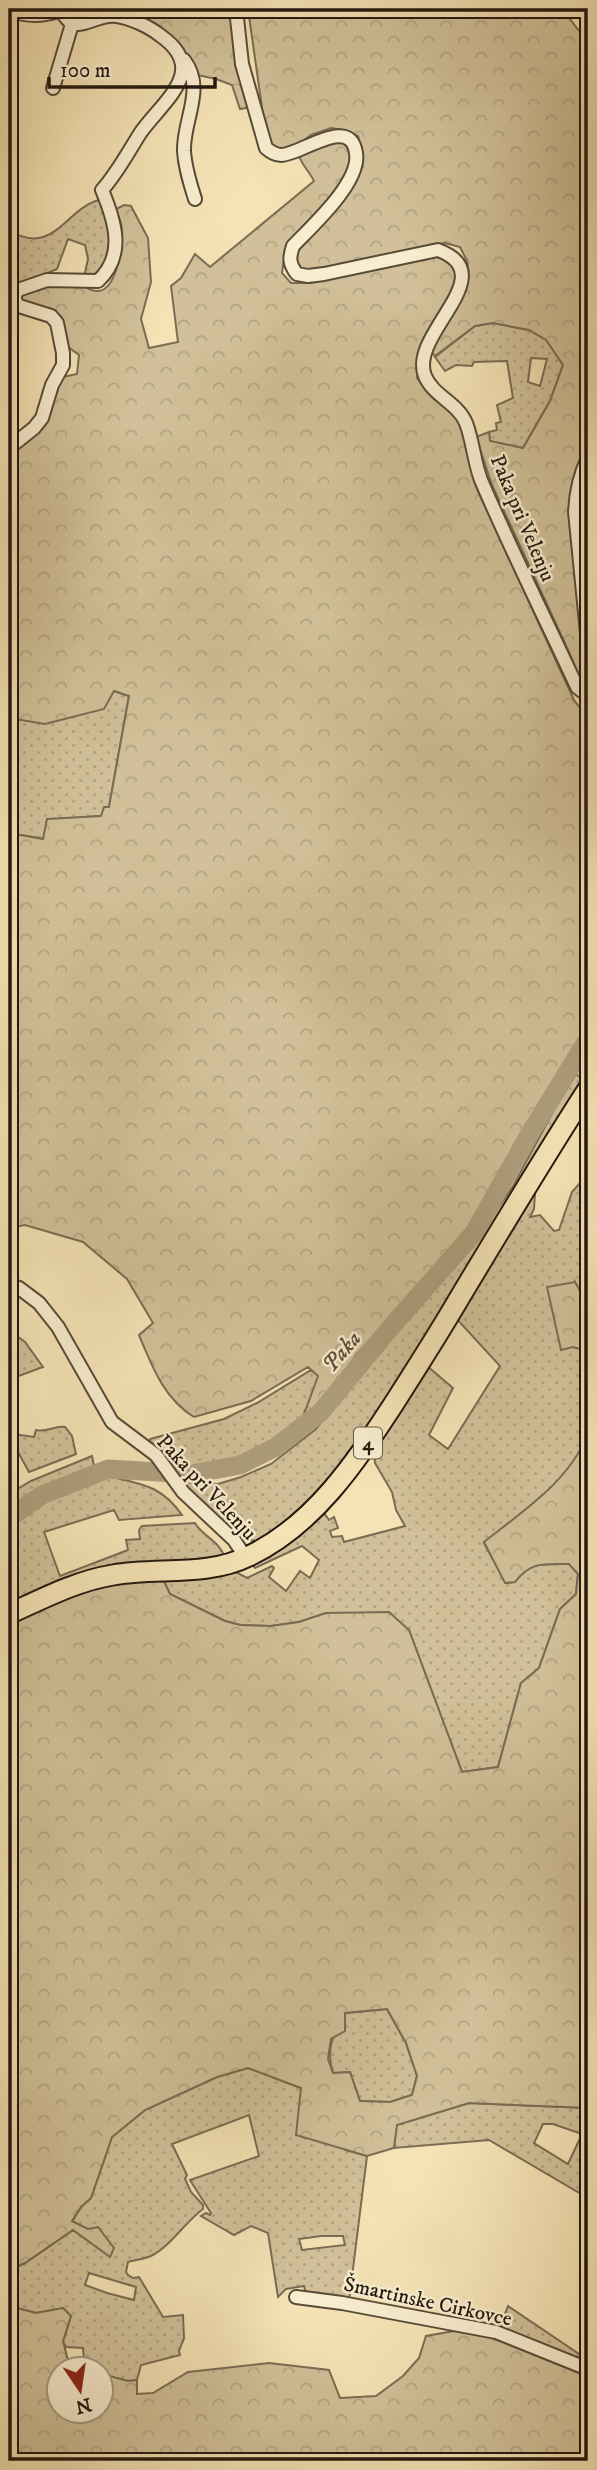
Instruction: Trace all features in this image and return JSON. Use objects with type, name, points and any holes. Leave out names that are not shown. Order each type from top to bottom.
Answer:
[{"type":"main road","name":"4","points":[[9,1614],[66,1588],[110,1575],[216,1566],[246,1558],[285,1534],[313,1509],[338,1485],[428,1352],[588,1089]]},
{"type":"street","points":[[9,11],[34,16],[62,9],[66,20],[81,25],[100,17],[117,16],[157,32],[173,44],[190,69],[194,82],[194,97],[184,148],[188,177],[195,199]]},
{"type":"street","name":"Paka pri Velenju","points":[[236,9],[242,64],[266,148],[281,155],[334,135],[344,136],[352,142],[356,152],[356,165],[349,181],[293,246],[291,266],[297,274],[324,274],[438,250],[450,254],[458,261],[462,273],[461,287],[432,335],[422,366],[426,378],[457,408],[466,423],[480,477],[490,500],[577,687],[588,691]]},
{"type":"street","points":[[53,88],[72,24]]},
{"type":"street","points":[[9,448],[42,418],[52,385],[63,365],[57,323],[51,316],[19,306],[15,302],[15,295],[18,290],[47,280],[98,281],[106,273],[113,261],[116,228],[102,190],[118,172],[153,116],[172,94],[184,68],[181,57]]},
{"type":"street","name":"Paka pri Velenju","points":[[588,458],[581,472],[575,512],[588,643]]},
{"type":"street","name":"Paka pri Velenju","points":[[9,1285],[39,1303],[58,1327],[112,1422],[156,1455],[183,1492],[234,1540],[246,1558]]},
{"type":"street","name":"Šmartinske Cirkovce","points":[[296,2297],[342,2302],[496,2332],[588,2369]]},
{"type":"green space","points":[[134,9],[233,9],[252,107],[240,109],[232,85],[197,75],[179,46],[164,33],[134,17]]},
{"type":"green space","points":[[248,9],[562,9],[587,41],[588,452],[580,465],[578,590],[587,684],[582,685],[492,485],[476,437],[489,432],[490,441],[523,448],[550,401],[563,365],[546,340],[529,330],[493,323],[475,326],[435,356],[430,351],[466,288],[468,264],[460,247],[445,243],[305,273],[291,261],[351,188],[359,172],[362,155],[358,136],[331,128],[311,135],[293,149],[276,152],[267,143]]},
{"type":"green space","points":[[337,140],[351,153],[353,161],[349,173],[291,242],[282,273],[291,283],[311,283],[417,257],[441,256],[453,262],[457,282],[421,351],[417,378],[460,418],[477,489],[574,700],[584,713],[588,712],[588,1028],[542,1102],[498,1186],[471,1226],[447,1257],[357,1354],[310,1419],[303,1417],[318,1376],[308,1367],[251,1401],[194,1417],[175,1401],[154,1370],[139,1335],[153,1323],[127,1279],[83,1242],[25,1225],[9,1228],[9,833],[43,839],[47,819],[101,816],[104,807],[109,807],[129,696],[114,691],[104,709],[45,724],[9,718],[9,491],[17,480],[9,464],[16,446],[49,402],[63,377],[77,374],[79,355],[68,347],[61,316],[24,304],[21,292],[58,284],[80,285],[94,291],[104,289],[114,275],[120,252],[121,224],[116,209],[124,205],[131,206],[148,238],[151,282],[141,319],[149,348],[178,342],[171,286],[181,278],[195,254],[210,267],[314,181],[299,156]]},
{"type":"green space","points":[[99,200],[109,220],[111,238],[109,261],[100,276],[84,277],[88,259],[85,245],[68,239],[57,269],[24,283],[9,285],[9,230],[24,237],[48,235],[87,205]]},
{"type":"green space","points":[[493,323],[529,330],[547,340],[563,365],[550,401],[523,448],[490,441],[489,432],[497,430],[496,423],[501,422],[497,405],[513,398],[507,361],[474,362],[472,366],[456,365],[445,371],[435,357],[475,326]],"holes":[[[531,358],[547,359],[540,386],[528,382]]]},
{"type":"green space","points":[[588,500],[588,605],[579,503]]},
{"type":"green space","points":[[114,691],[129,696],[109,807],[101,816],[47,820],[44,839],[9,833],[9,718],[45,723]]},
{"type":"green space","points":[[574,1073],[586,1081],[364,1440],[289,1523],[261,1541],[241,1540],[180,1482],[218,1484],[241,1477],[271,1464],[316,1429],[382,1343],[476,1240],[513,1186]]},
{"type":"green space","points":[[588,1174],[588,1305],[575,1282],[573,1347],[588,1350],[588,1433],[583,1448],[560,1479],[484,1543],[506,1583],[515,1582],[527,1570],[539,1565],[569,1564],[578,1573],[576,1594],[560,1609],[539,1668],[521,1683],[498,1767],[462,1772],[409,1630],[326,1613],[299,1622],[271,1626],[240,1625],[225,1621],[170,1594],[161,1575],[232,1570],[247,1578],[272,1566],[274,1568],[269,1577],[286,1591],[300,1571],[310,1578],[319,1560],[302,1546],[255,1568],[252,1564],[322,1510],[329,1520],[334,1517],[338,1528],[330,1531],[332,1537],[342,1536],[344,1542],[405,1526],[396,1510],[392,1492],[375,1463],[374,1451],[426,1365],[453,1388],[429,1435],[448,1449],[500,1366],[454,1316],[532,1192],[535,1194],[534,1209],[530,1217],[540,1215],[554,1231],[559,1230],[572,1192]]},
{"type":"green space","points":[[575,1282],[588,1305],[587,1351],[573,1347],[561,1350],[547,1287]]},
{"type":"green space","points":[[9,1330],[25,1342],[43,1367],[16,1377],[9,1373]]},
{"type":"green space","points":[[311,1370],[319,1376],[303,1417],[285,1435],[242,1458],[171,1468],[158,1448],[150,1443],[150,1439],[224,1419],[257,1403]]},
{"type":"green space","points":[[9,1422],[15,1424],[13,1434],[34,1437],[36,1430],[65,1427],[72,1436],[76,1454],[29,1472],[18,1452],[11,1455],[9,1452]]},
{"type":"green space","points":[[588,1433],[588,1751],[582,1768],[588,1792],[588,2108],[469,2103],[397,2125],[394,2148],[367,2156],[296,2135],[301,2088],[248,2068],[217,2077],[145,2110],[112,2137],[91,2198],[72,2221],[88,2229],[98,2227],[114,2248],[110,2257],[73,2230],[25,2263],[9,2270],[9,1620],[73,1592],[161,1575],[170,1594],[225,1621],[240,1625],[271,1626],[299,1622],[326,1613],[389,1612],[409,1630],[462,1772],[498,1767],[521,1683],[539,1668],[560,1609],[576,1594],[578,1574],[569,1564],[545,1564],[527,1570],[515,1582],[505,1583],[484,1542],[544,1494],[570,1466]],"holes":[[[387,2009],[406,2043],[417,2076],[412,2095],[390,2102],[360,2101],[350,2072],[333,2073],[328,2059],[331,2039],[345,2031],[345,2013]]]},
{"type":"green space","points":[[92,1456],[94,1466],[52,1483],[9,1510],[9,1494],[31,1481]]},
{"type":"green space","points":[[108,1476],[150,1487],[166,1497],[182,1515],[119,1520],[114,1510],[44,1532],[60,1576],[128,1550],[126,1540],[140,1539],[139,1530],[142,1526],[195,1523],[219,1547],[225,1558],[9,1601],[9,1522],[46,1498]]},
{"type":"green space","points":[[387,2009],[406,2043],[417,2076],[412,2095],[390,2102],[360,2101],[350,2072],[333,2073],[330,2056],[332,2041],[345,2013]]},
{"type":"green space","points":[[248,2068],[301,2088],[345,2150],[367,2156],[349,2301],[306,2295],[304,2286],[286,2289],[278,2297],[268,2233],[251,2226],[234,2235],[201,2216],[211,2213],[190,2180],[259,2156],[249,2115],[172,2144],[187,2175],[185,2179],[191,2192],[203,2205],[203,2209],[158,2252],[128,2262],[126,2272],[133,2278],[139,2277],[163,2317],[183,2315],[184,2338],[180,2355],[141,2365],[137,2380],[116,2378],[116,2354],[84,2354],[83,2348],[66,2347],[63,2342],[71,2316],[63,2308],[36,2313],[9,2306],[9,2270],[25,2263],[73,2230],[110,2256],[88,2229],[72,2222],[81,2207],[91,2198],[112,2137],[145,2110],[217,2077]],"holes":[[[343,2236],[345,2245],[302,2250],[299,2239]],[[89,2273],[136,2287],[134,2300],[85,2285]]]},
{"type":"green space","points":[[469,2103],[588,2108],[588,2198],[489,2140],[394,2148],[396,2125]],"holes":[[[543,2124],[553,2124],[582,2134],[568,2164],[534,2143]]]},
{"type":"green space","points":[[9,2306],[36,2313],[63,2308],[71,2316],[63,2341],[66,2354],[46,2354],[46,2424],[116,2424],[116,2378],[137,2380],[137,2394],[153,2393],[188,2372],[269,2363],[329,2370],[340,2398],[376,2396],[403,2376],[419,2358],[426,2336],[454,2331],[493,2334],[588,2373],[588,2461],[9,2461]]},
{"type":"green space","points":[[508,2306],[588,2360],[588,2366],[499,2330]]},
{"type":"waterway","name":"Paka","points":[[9,1518],[42,1495],[108,1469],[192,1474],[240,1465],[276,1447],[320,1413],[474,1233],[529,1135],[588,1039]]}]
